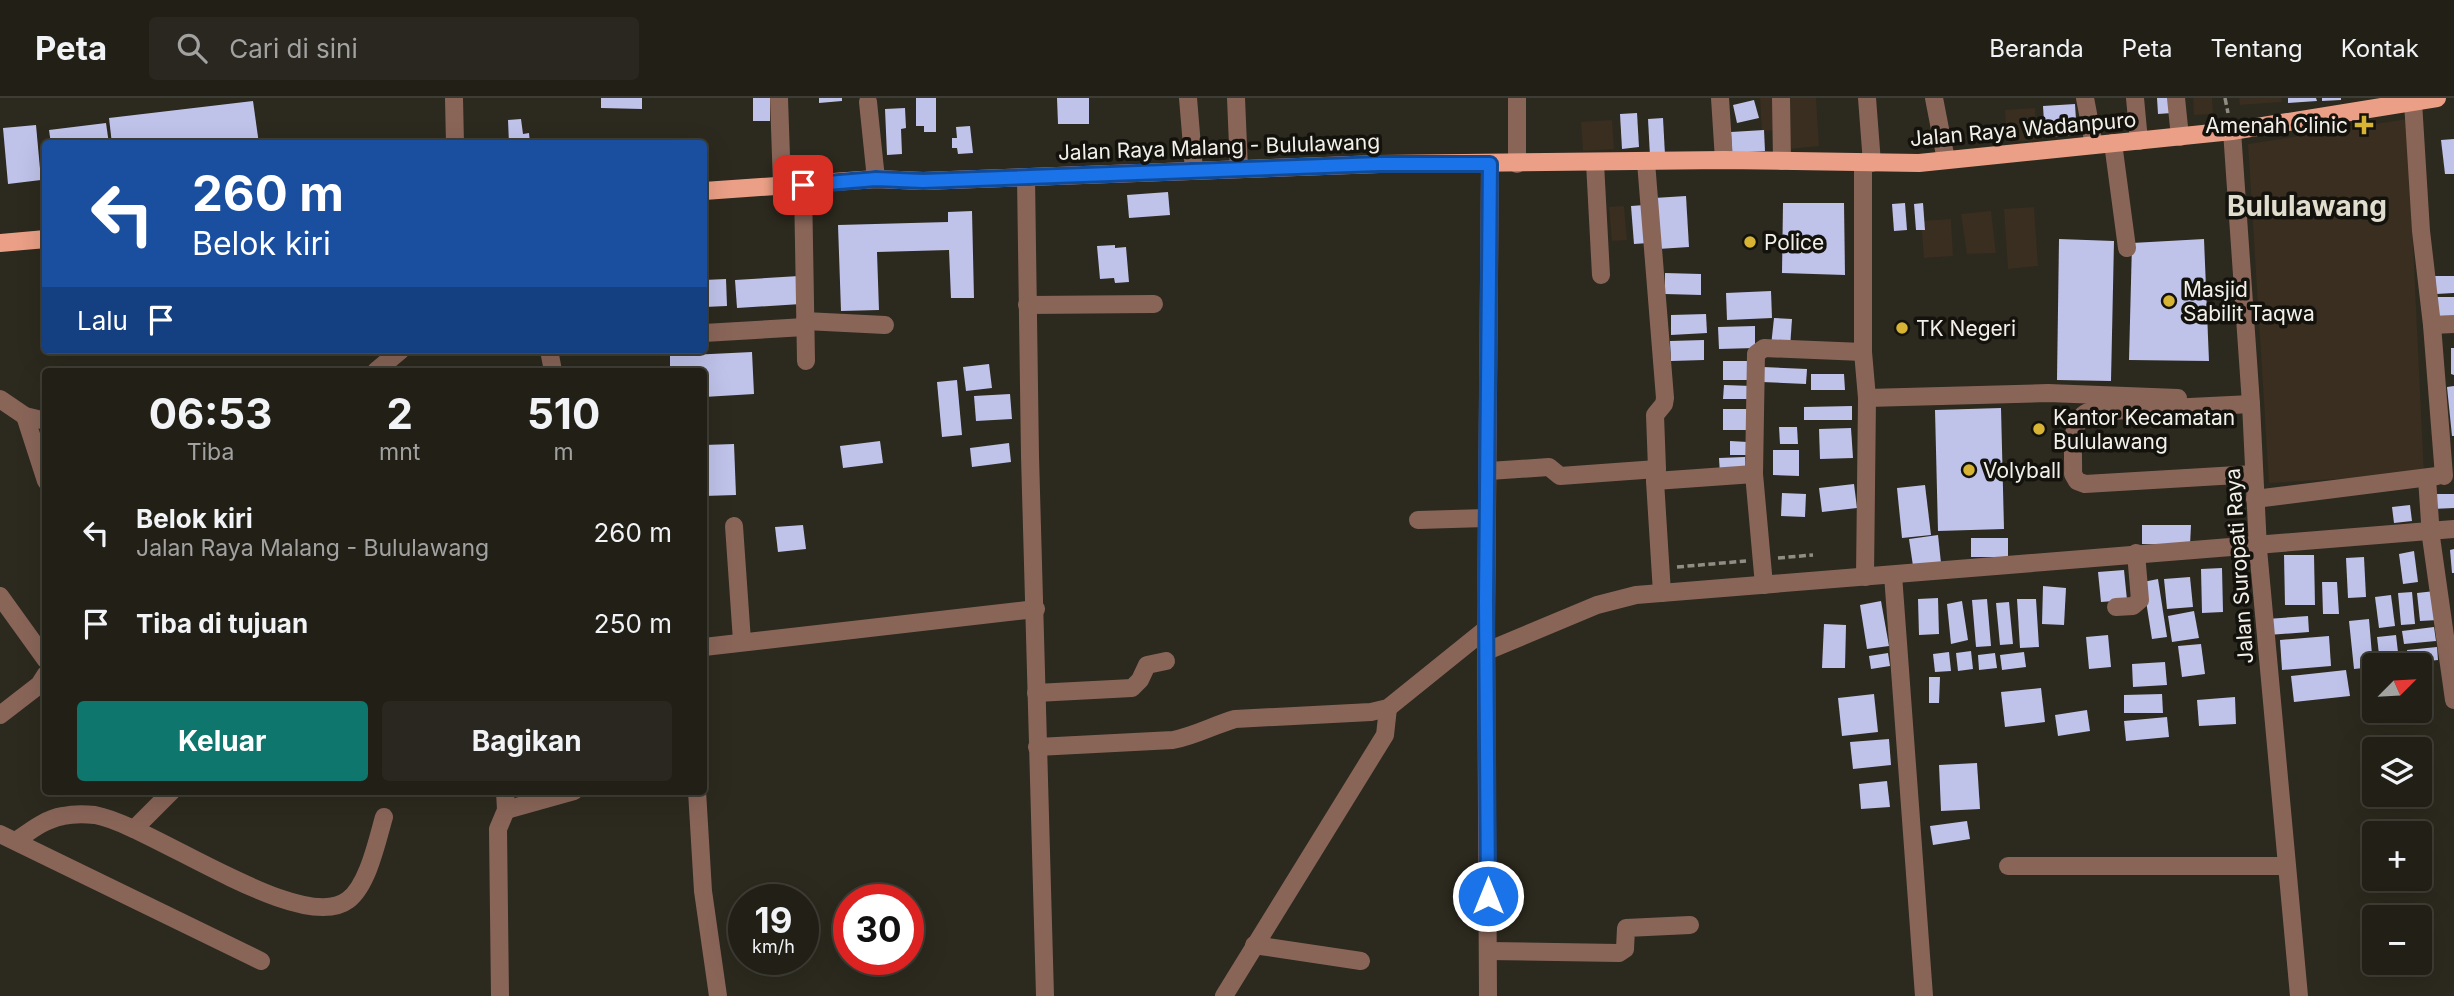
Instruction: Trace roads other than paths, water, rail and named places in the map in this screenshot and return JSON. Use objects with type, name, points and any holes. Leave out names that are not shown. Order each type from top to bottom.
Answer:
[{"type":"main road","name":"Jalan Raya Wadanpuro","points":[[1867,163],[1946,160],[2180,137],[2437,98]]},
{"type":"main road","name":"Jalan Raya Malang - Bululawang","points":[[707,191],[876,179],[923,181],[1379,164],[1724,160],[1867,163]]},
{"type":"main road","points":[[0,243],[42,239]]},
{"type":"street","points":[[454,98],[456,140]]},
{"type":"street","points":[[779,98],[782,186]]},
{"type":"street","points":[[1188,98],[1194,170]]},
{"type":"street","points":[[1236,98],[1239,169]]},
{"type":"street","points":[[1517,98],[1517,164]]},
{"type":"street","points":[[1720,98],[1724,160]]},
{"type":"street","points":[[1781,98],[1782,161]]},
{"type":"street","points":[[1866,577],[1867,398],[1863,352],[1867,98]]},
{"type":"street","points":[[1934,98],[1946,160]]},
{"type":"street","points":[[2085,98],[2094,145]]},
{"type":"street","points":[[2135,98],[2139,141]]},
{"type":"street","points":[[2176,98],[2180,137]]},
{"type":"street","points":[[868,102],[876,179]]},
{"type":"street","points":[[2413,102],[2442,476],[2430,531],[2454,700]]},
{"type":"street","name":"Jalan Suropati Raya","points":[[2232,131],[2258,544],[2299,996]]},
{"type":"street","points":[[2113,143],[2127,248]]},
{"type":"street","points":[[1646,162],[1665,398],[1664,404],[1655,415],[1662,593]]},
{"type":"street","points":[[1595,163],[1601,275]]},
{"type":"street","points":[[1488,996],[1486,518],[1489,471],[1490,164]]},
{"type":"street","points":[[1026,177],[1037,747],[1045,996]]},
{"type":"street","points":[[803,185],[806,361]]},
{"type":"street","points":[[1027,305],[1154,304]]},
{"type":"street","points":[[707,333],[805,324],[885,324]]},
{"type":"street","points":[[2432,325],[2454,324]]},
{"type":"street","points":[[1764,585],[1754,474],[1757,351],[1764,348],[1863,352]]},
{"type":"street","points":[[380,368],[396,354]]},
{"type":"street","points":[[1867,398],[2083,393],[2251,402]]},
{"type":"street","points":[[0,399],[25,416],[42,420]]},
{"type":"street","points":[[2251,402],[2088,412],[2080,416],[2076,424],[2073,474],[2077,481],[2085,484],[2254,474]]},
{"type":"street","points":[[25,416],[42,469]]},
{"type":"street","points":[[1489,471],[1549,467],[1560,476],[1754,474]]},
{"type":"street","points":[[2255,499],[2442,476]]},
{"type":"street","points":[[1418,520],[1486,518]]},
{"type":"street","points":[[734,526],[742,641]]},
{"type":"street","points":[[1487,651],[1597,605],[1636,594],[2454,529]]},
{"type":"street","points":[[2116,607],[2133,606],[2140,600],[2136,553]]},
{"type":"street","points":[[1893,575],[1924,996]]},
{"type":"street","points":[[0,596],[42,654]]},
{"type":"street","points":[[707,647],[1036,610]]},
{"type":"street","points":[[1037,747],[1173,740],[1236,719],[1371,712],[1388,708],[1486,629]]},
{"type":"street","points":[[1036,693],[1132,688],[1140,680],[1147,664],[1166,661]]},
{"type":"street","points":[[0,715],[42,680]]},
{"type":"street","points":[[1224,996],[1385,735],[1388,708]]},
{"type":"street","points":[[134,830],[168,795]]},
{"type":"street","points":[[500,996],[498,829],[506,810],[505,795]]},
{"type":"street","points":[[506,810],[560,795]]},
{"type":"street","points":[[696,795],[703,891],[718,996]]},
{"type":"street","points":[[8,838],[63,816],[95,815],[134,830],[273,898],[308,906],[335,906],[349,900],[359,887],[367,872],[384,817]]},
{"type":"street","points":[[8,838],[261,961]]},
{"type":"street","points":[[2008,866],[2286,866]]},
{"type":"street","points":[[1488,951],[1619,954],[1625,949],[1626,928],[1690,925]]},
{"type":"street","points":[[1254,946],[1361,961]]},
{"type":"place","name":"Amenah Clinic","points":[[2364,125]]},
{"type":"place","name":"Police","points":[[1750,242]]},
{"type":"place","name":"Masjid Sabilit Taqwa","points":[[2169,301]]},
{"type":"place","name":"TK Negeri","points":[[1902,328]]},
{"type":"place","name":"Kantor Kecamatan Bululawang","points":[[2039,429]]},
{"type":"place","name":"Volyball","points":[[1969,470]]},
{"type":"district","name":"Bululawang","points":[[2307,206]]}]
